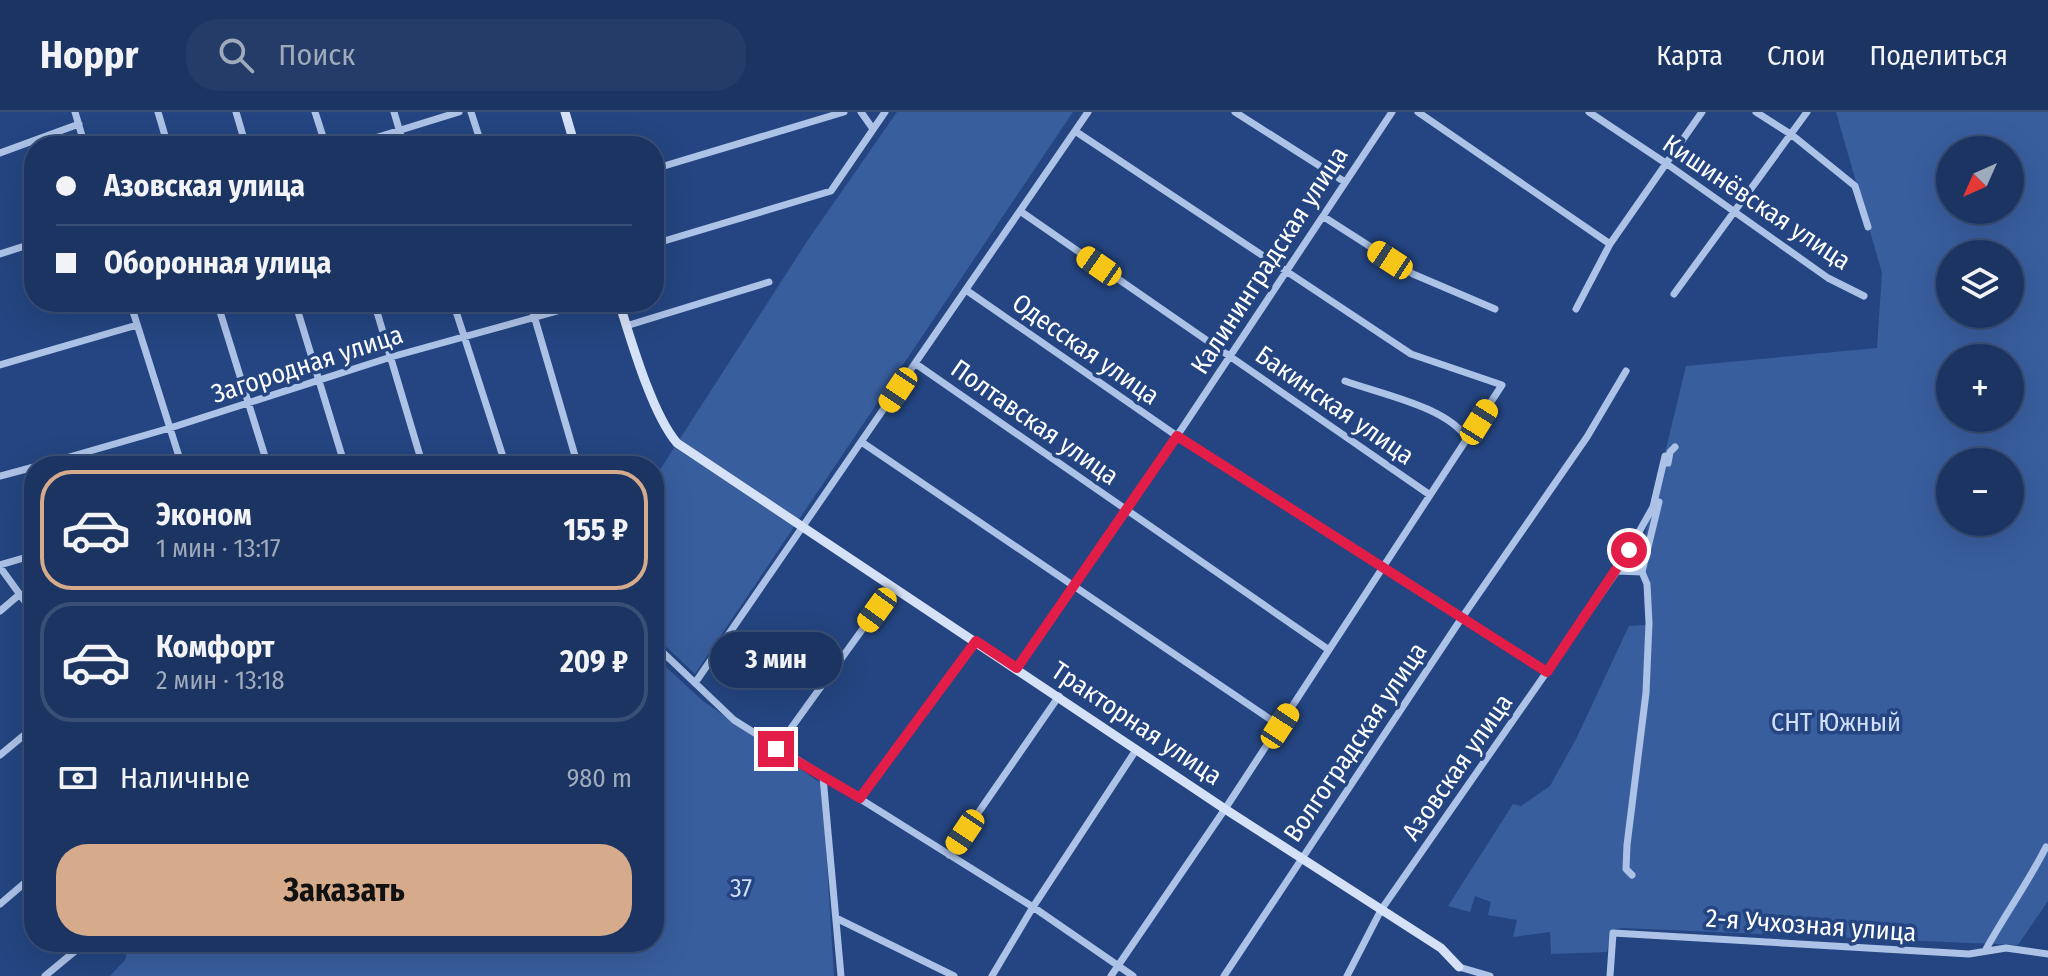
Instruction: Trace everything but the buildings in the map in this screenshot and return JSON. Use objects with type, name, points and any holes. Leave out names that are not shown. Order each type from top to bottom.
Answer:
[{"type":"street","points":[[75,112],[82,136]]},
{"type":"street","points":[[158,112],[165,136]]},
{"type":"street","points":[[236,112],[243,136]]},
{"type":"street","points":[[315,112],[323,136]]},
{"type":"street","points":[[394,112],[401,136]]},
{"type":"street","points":[[380,136],[459,112]]},
{"type":"street","points":[[471,112],[479,136]]},
{"type":"street","points":[[664,166],[844,112]]},
{"type":"street","points":[[861,112],[873,129]]},
{"type":"street","points":[[664,241],[831,191],[885,112]]},
{"type":"street","points":[[695,683],[1088,112]]},
{"type":"street","points":[[1235,112],[1345,182]]},
{"type":"street","name":"Калининградская улица","points":[[1017,668],[1177,436],[1392,112]]},
{"type":"street","points":[[1418,112],[1610,244]]},
{"type":"street","name":"Кишинёвская улица","points":[[1589,112],[1828,278],[1864,296]]},
{"type":"street","points":[[1576,309],[1610,244],[1702,112]]},
{"type":"street","points":[[1756,112],[1792,135],[1855,186],[1868,227]]},
{"type":"street","points":[[1674,294],[1807,112]]},
{"type":"street","points":[[568,113],[573,136]]},
{"type":"street","points":[[46,136],[79,124]]},
{"type":"street","points":[[1075,131],[1411,354],[1502,385],[1280,726],[1111,976]]},
{"type":"street","points":[[0,153],[24,144]]},
{"type":"street","name":"Бакинская улица","points":[[1020,211],[1430,495]]},
{"type":"street","points":[[1324,217],[1413,274],[1495,309]]},
{"type":"street","points":[[0,254],[24,246]]},
{"type":"street","points":[[626,326],[769,282]]},
{"type":"street","name":"Одесская улица","points":[[966,290],[1177,436],[1547,672]]},
{"type":"street","points":[[133,312],[179,456]]},
{"type":"street","points":[[220,312],[265,456]]},
{"type":"street","points":[[298,312],[342,456]]},
{"type":"street","points":[[377,312],[420,456]]},
{"type":"street","points":[[456,312],[503,456]]},
{"type":"street","points":[[533,312],[575,456]]},
{"type":"street","name":"Загородная улица","points":[[75,456],[391,357],[553,312]]},
{"type":"street","name":"Тракторная улица","points":[[622,312],[668,433],[677,443],[1225,809],[1441,948],[1461,972]]},
{"type":"street","points":[[0,365],[137,325]]},
{"type":"street","name":"Полтавская улица","points":[[916,364],[1329,650]]},
{"type":"street","name":"Волгоградская улица","points":[[1224,976],[1461,619],[1587,437],[1626,371]]},
{"type":"street","points":[[1345,381],[1438,413],[1468,440]]},
{"type":"street","points":[[863,443],[1280,726]]},
{"type":"street","points":[[1632,875],[1626,869],[1627,845],[1646,693],[1649,623],[1647,584],[1642,572],[1670,452],[1675,447]]},
{"type":"street","points":[[91,452],[92,456]]},
{"type":"street","name":"Азовская улица","points":[[1347,976],[1381,910],[1617,571],[1653,507],[1665,456]]},
{"type":"street","name":"Загородная улица","points":[[0,476],[24,469]]},
{"type":"street","points":[[24,558],[0,566],[24,600]]},
{"type":"street","points":[[1617,571],[1642,572]]},
{"type":"street","points":[[776,749],[893,587]]},
{"type":"street","points":[[0,611],[20,594]]},
{"type":"street","points":[[860,798],[976,641]]},
{"type":"street","points":[[664,654],[734,720],[776,749],[1033,907],[1133,976]]},
{"type":"street","points":[[949,855],[1059,696]]},
{"type":"street","points":[[0,755],[24,735]]},
{"type":"street","points":[[992,976],[1033,907],[1136,750]]},
{"type":"street","points":[[823,777],[841,976]]},
{"type":"street","points":[[1984,953],[2046,847]]},
{"type":"street","points":[[0,904],[24,884]]},
{"type":"street","points":[[836,918],[954,976]]},
{"type":"street","name":"2-я Учхозная улица","points":[[1610,976],[1613,933],[1984,953],[2006,948],[2048,954]]},
{"type":"street","points":[[45,976],[74,952]]},
{"type":"street","points":[[1461,972],[1490,976]]},
{"type":"green space","points":[[897,112],[1073,112],[695,674],[664,645],[664,463],[808,240]]},
{"type":"green space","name":"СНТ Южный","points":[[1836,112],[2048,112],[2048,901],[2018,945],[1622,928],[1612,930],[1607,952],[1551,954],[1550,932],[1513,937],[1517,920],[1488,915],[1491,902],[1475,896],[1470,912],[1448,906],[1513,804],[1521,806],[1550,786],[1576,739],[1629,626],[1646,625],[1647,593],[1640,557],[1686,366],[1877,348],[1882,273]]},
{"type":"green space","name":"37","points":[[664,665],[703,701],[822,784],[834,976],[110,976],[125,960],[127,952],[664,952]]},
{"type":"route","points":[[776,749],[860,798],[976,641],[1017,668],[1177,436],[1547,672],[1629,550]]}]
